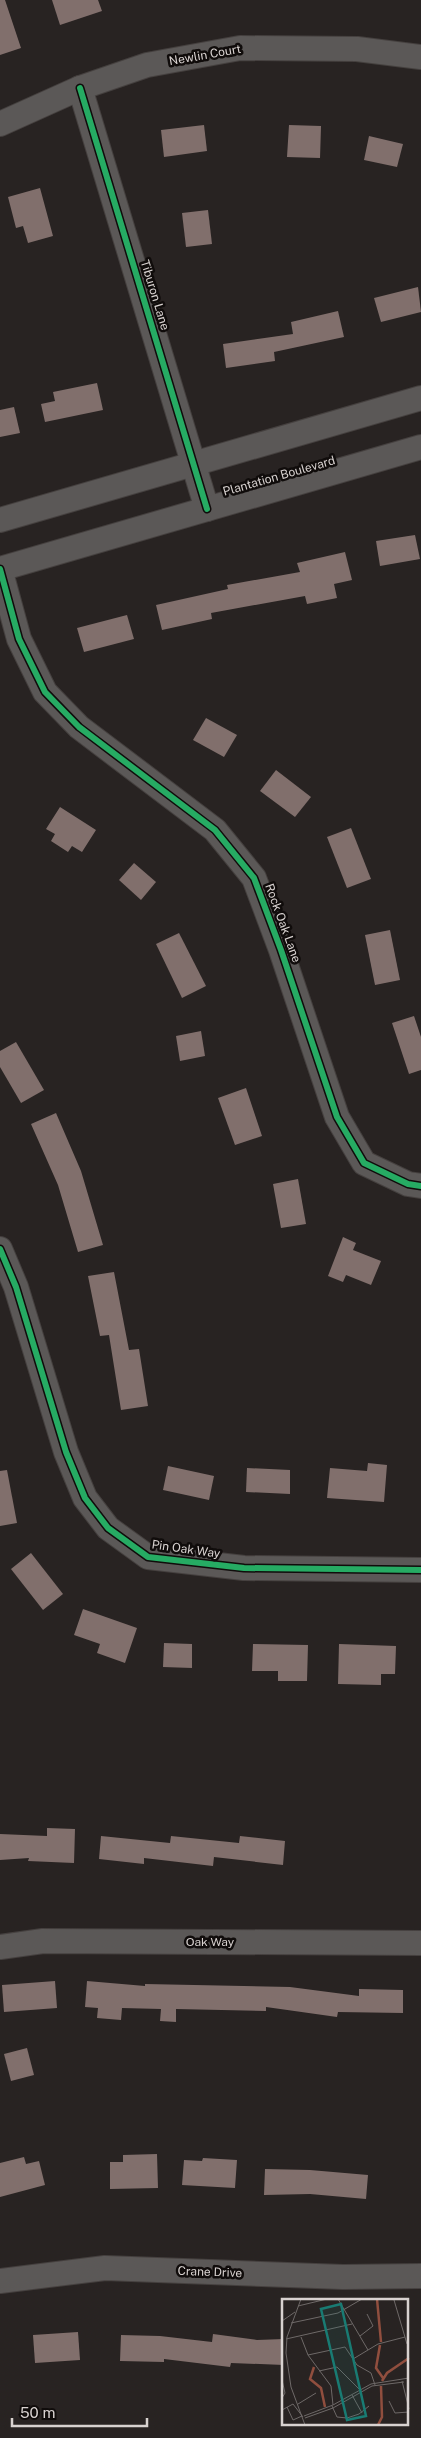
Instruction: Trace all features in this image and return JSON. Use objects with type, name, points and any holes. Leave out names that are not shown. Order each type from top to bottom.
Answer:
[{"type":"street","name":"Newlin Court","points":[[0,124],[80,88],[146,65],[240,48],[357,49],[421,57]]},
{"type":"street","name":"Tiburon Lane","points":[[80,88],[207,509]]},
{"type":"street","points":[[0,520],[421,398]]},
{"type":"street","name":"Plantation Boulevard","points":[[0,569],[421,447]]},
{"type":"street","name":"Rock Oak Lane","points":[[0,569],[19,639],[45,692],[79,728],[214,830],[254,878],[281,950],[337,1117],[364,1163],[408,1184],[421,1186]]},
{"type":"street","name":"Pin Oak Way","points":[[0,1249],[16,1287],[66,1452],[85,1498],[108,1528],[148,1557],[244,1568],[421,1570]]},
{"type":"street","name":"Oak Way","points":[[0,1947],[43,1941],[421,1943]]},
{"type":"street","name":"Crane Drive","points":[[0,2281],[105,2268],[343,2277],[421,2276]]},
{"type":"building","points":[[0,0],[5,0],[21,48],[0,55]]},
{"type":"building","points":[[52,0],[98,0],[102,11],[60,25]]},
{"type":"building","points":[[204,125],[207,151],[164,157],[161,130]]},
{"type":"building","points":[[289,125],[321,126],[320,158],[287,157]]},
{"type":"building","points":[[369,136],[403,144],[397,167],[364,160]]},
{"type":"building","points":[[40,188],[53,236],[28,243],[23,226],[16,228],[8,197]]},
{"type":"building","points":[[208,210],[212,244],[186,247],[182,213]]},
{"type":"building","points":[[418,287],[421,312],[381,322],[374,298]]},
{"type":"building","points":[[338,311],[344,337],[274,352],[275,361],[226,368],[223,344],[293,334],[291,322]]},
{"type":"building","points":[[97,383],[103,410],[45,422],[41,404],[55,401],[53,392]]},
{"type":"building","points":[[14,407],[20,433],[0,437],[0,410]]},
{"type":"building","points":[[415,535],[420,559],[380,566],[376,541]]},
{"type":"building","points":[[345,552],[352,580],[334,584],[337,598],[307,604],[305,596],[211,613],[212,619],[162,630],[156,605],[228,589],[227,585],[300,572],[297,563]]},
{"type":"building","points":[[127,615],[134,639],[84,652],[77,628]]},
{"type":"building","points":[[206,718],[237,735],[224,757],[193,740]]},
{"type":"building","points":[[276,770],[311,797],[295,817],[260,791]]},
{"type":"building","points":[[60,807],[96,830],[82,852],[72,846],[68,852],[51,841],[55,834],[46,829]]},
{"type":"building","points":[[351,828],[371,879],[347,888],[327,837]]},
{"type":"building","points":[[134,863],[156,882],[141,900],[119,880]]},
{"type":"building","points":[[390,930],[400,980],[375,985],[365,935]]},
{"type":"building","points":[[179,933],[206,986],[182,998],[156,944]]},
{"type":"building","points":[[414,1016],[421,1037],[421,1070],[409,1074],[392,1023]]},
{"type":"building","points":[[201,1031],[205,1056],[180,1061],[176,1036]]},
{"type":"building","points":[[16,1042],[44,1090],[21,1103],[0,1067],[0,1051]]},
{"type":"building","points":[[246,1088],[262,1136],[235,1145],[218,1098]]},
{"type":"building","points":[[56,1113],[81,1171],[103,1245],[78,1252],[58,1185],[31,1124]]},
{"type":"building","points":[[298,1179],[306,1224],[281,1228],[273,1184]]},
{"type":"building","points":[[343,1237],[356,1243],[353,1250],[381,1261],[371,1285],[346,1275],[343,1282],[328,1276]]},
{"type":"building","points":[[114,1272],[129,1350],[139,1349],[148,1406],[121,1410],[109,1335],[100,1336],[88,1276]]},
{"type":"building","points":[[368,1463],[387,1465],[384,1502],[327,1498],[330,1468],[367,1471]]},
{"type":"building","points":[[168,1466],[214,1476],[209,1500],[163,1490]]},
{"type":"building","points":[[247,1468],[290,1470],[290,1494],[246,1492]]},
{"type":"building","points":[[7,1470],[17,1523],[0,1526],[0,1471]]},
{"type":"building","points":[[31,1553],[63,1594],[43,1610],[11,1569]]},
{"type":"building","points":[[83,1609],[137,1628],[125,1663],[97,1653],[100,1644],[74,1635]]},
{"type":"building","points":[[164,1643],[192,1644],[192,1668],[163,1667]]},
{"type":"building","points":[[253,1644],[308,1645],[307,1681],[278,1681],[278,1671],[252,1671]]},
{"type":"building","points":[[339,1644],[396,1646],[395,1674],[381,1674],[381,1685],[338,1684]]},
{"type":"building","points":[[47,1828],[75,1829],[74,1863],[28,1861],[29,1858],[0,1860],[0,1834],[47,1836]]},
{"type":"building","points":[[101,1836],[170,1843],[171,1836],[239,1843],[240,1836],[285,1841],[283,1865],[214,1857],[213,1866],[144,1858],[144,1864],[99,1859]]},
{"type":"building","points":[[55,1981],[57,2008],[4,2012],[2,1985]]},
{"type":"building","points":[[87,1981],[145,1986],[145,1984],[290,1987],[359,1996],[359,1989],[403,1990],[403,2013],[338,2012],[337,2017],[266,2007],[266,2011],[176,2009],[176,2022],[160,2021],[161,2009],[122,2008],[121,2020],[97,2018],[98,2008],[85,2007]]},
{"type":"building","points":[[27,2048],[34,2075],[11,2081],[4,2054]]},
{"type":"building","points":[[157,2154],[158,2188],[110,2189],[110,2162],[123,2162],[123,2155]]},
{"type":"building","points":[[24,2157],[26,2164],[39,2161],[45,2185],[0,2197],[0,2163]]},
{"type":"building","points":[[203,2158],[237,2160],[235,2188],[182,2185],[184,2160],[202,2161]]},
{"type":"building","points":[[265,2169],[310,2170],[368,2175],[366,2199],[310,2194],[264,2195]]},
{"type":"building","points":[[78,2332],[80,2360],[35,2363],[33,2335]]},
{"type":"building","points":[[213,2334],[257,2340],[282,2339],[282,2365],[231,2363],[230,2367],[164,2359],[164,2362],[120,2361],[121,2335],[160,2336],[212,2342]]},
{"type":"cycle path","points":[[80,88],[207,509]]},
{"type":"cycle path","points":[[0,569],[19,639],[45,692],[79,727],[215,830],[254,878],[281,950],[337,1117],[364,1163],[408,1184],[421,1186]]},
{"type":"cycle path","points":[[0,1249],[16,1287],[66,1452],[85,1498],[108,1528],[148,1557],[244,1568],[421,1570]]}]
